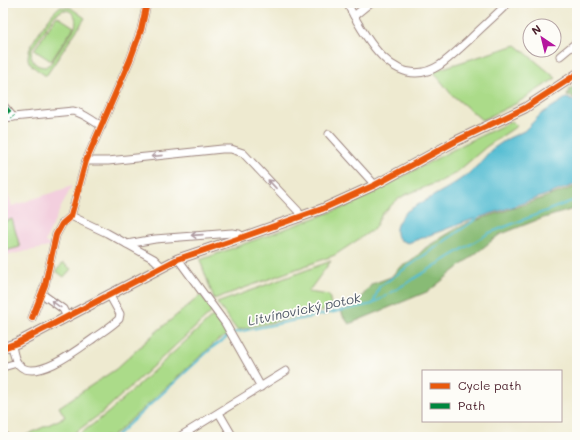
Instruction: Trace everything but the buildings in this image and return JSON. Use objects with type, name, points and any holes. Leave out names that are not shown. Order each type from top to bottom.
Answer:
[{"type":"street","points":[[32,318],[45,285],[56,235],[62,224],[71,216],[86,161],[102,126],[138,37],[147,3]]},
{"type":"street","points":[[347,3],[372,44],[388,62],[400,70],[409,73],[422,72],[439,66],[508,3]]},
{"type":"street","points":[[354,16],[370,3]]},
{"type":"street","points":[[562,54],[577,42]]},
{"type":"street","points":[[3,348],[12,345],[178,259],[322,209],[375,185],[456,141],[525,108],[577,74]]},
{"type":"street","points":[[3,105],[13,117]]},
{"type":"street","points":[[3,118],[73,111],[81,112],[93,122],[102,126]]},
{"type":"street","points":[[329,134],[375,185]]},
{"type":"street","points":[[86,161],[108,161],[222,149],[238,150],[250,159],[298,211],[300,217]]},
{"type":"street","points":[[71,216],[107,233],[154,259],[162,267]]},
{"type":"street","points":[[127,244],[155,239],[232,233],[239,234],[243,237]]},
{"type":"street","points":[[178,259],[225,322],[261,387]]},
{"type":"street","points":[[42,294],[63,309],[67,317]]},
{"type":"street","points":[[12,345],[20,366],[30,370],[59,362],[119,319],[120,314],[110,294]]},
{"type":"street","points":[[3,367],[18,362]]},
{"type":"street","points":[[179,437],[286,371]]},
{"type":"street","points":[[219,413],[233,437]]},
{"type":"shaded area","points":[[3,181],[12,206],[72,186],[45,242],[50,245],[49,247],[6,255],[3,245]]},
{"type":"green space","points":[[58,8],[71,8],[85,18],[46,76],[29,62],[29,51],[36,37]],"holes":[[[63,10],[70,11],[75,17],[75,27],[51,63],[45,67],[39,66],[32,59],[32,49],[55,15]]]},
{"type":"green space","points":[[57,16],[74,27],[51,61],[34,50]]},
{"type":"green space","points":[[516,45],[522,50],[522,58],[532,58],[556,78],[517,103],[482,120],[451,94],[433,71]]},
{"type":"green space","points":[[577,86],[577,100],[573,97],[567,96],[569,89]]},
{"type":"green space","points":[[512,121],[517,126],[486,147],[456,173],[441,181],[405,195],[397,200],[382,214],[374,229],[335,255],[214,299],[200,260],[345,207],[464,144]]},
{"type":"green space","points":[[577,186],[577,208],[537,220],[499,235],[429,291],[349,324],[343,316],[341,310],[355,305],[372,284],[391,277],[399,268],[413,260],[425,248],[454,230],[468,223]]},
{"type":"green space","points":[[12,219],[20,247],[5,251],[3,244],[3,222]]},
{"type":"green space","points":[[331,261],[308,292],[329,295],[332,309],[237,330],[217,303]]},
{"type":"green space","points":[[63,263],[71,269],[64,277],[56,271]]},
{"type":"green space","points":[[201,295],[213,311],[103,412],[69,437],[22,437],[65,417],[59,407],[116,369],[155,333]]},
{"type":"green space","points":[[215,314],[229,334],[218,340],[111,437],[76,437],[109,412]]},
{"type":"water","points":[[566,98],[577,101],[577,184],[408,243],[400,240],[396,234],[396,228],[398,222],[407,211],[449,187],[468,174],[491,150],[507,139],[524,131],[541,114]]},
{"type":"waterway","points":[[374,303],[489,233],[577,199]]},
{"type":"waterway","name":"Litvínovický potok","points":[[233,333],[373,304],[379,287],[479,217]]},
{"type":"waterway","name":"Litvínovický potok","points":[[115,437],[213,347],[229,336]]},
{"type":"marked path","points":[[3,105],[13,117]]},
{"type":"cycle path","points":[[32,318],[45,285],[56,235],[62,224],[71,216],[86,161],[130,60],[141,30],[147,3]]},
{"type":"cycle path","points":[[3,348],[17,343],[178,259],[322,209],[375,185],[456,141],[525,108],[577,74]]}]
